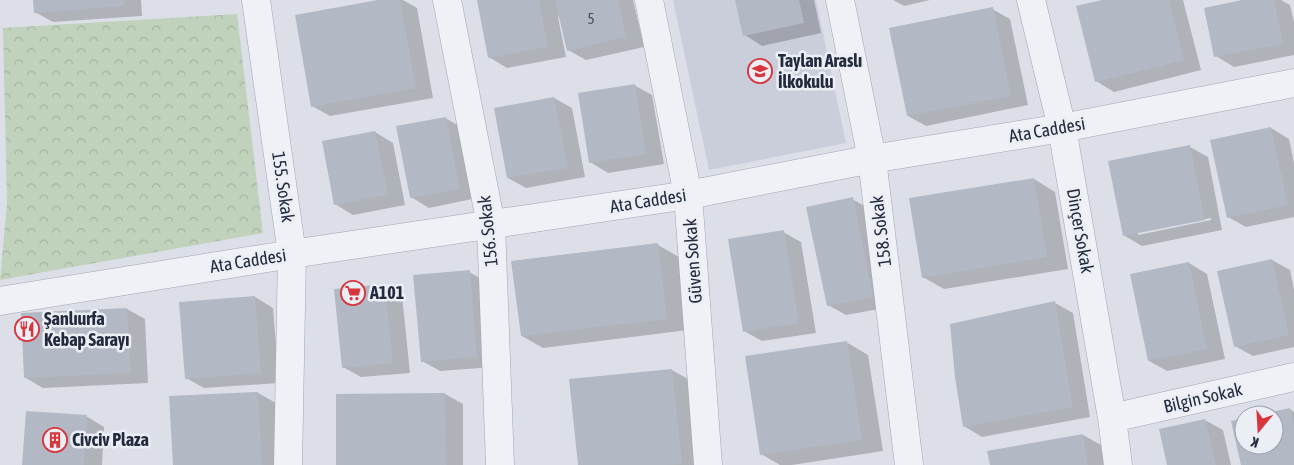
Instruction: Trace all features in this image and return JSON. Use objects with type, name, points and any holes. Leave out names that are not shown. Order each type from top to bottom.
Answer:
[{"type":"street","name":"155. Sokak","points":[[256,0],[292,254],[288,465]]},
{"type":"street","name":"156. Sokak","points":[[447,0],[491,225],[500,465]]},
{"type":"street","name":"Güven Sokak","points":[[649,0],[688,195],[708,465]]},
{"type":"street","name":"158. Sokak","points":[[840,0],[872,159],[909,465]]},
{"type":"street","name":"Dinçer Sokak","points":[[1031,0],[1062,128],[1112,418],[1118,465]]},
{"type":"street","name":"Ata Caddesi","points":[[0,302],[292,254],[688,195],[872,159],[1062,128],[1294,83]]},
{"type":"street","name":"Bilgin Sokak","points":[[1112,418],[1294,377]]},
{"type":"shaded area","name":"Taylan Araslı İlkokulu","points":[[673,0],[816,0],[846,143],[709,170]]},
{"type":"green space","points":[[237,14],[263,233],[0,280],[7,204],[3,28]]},
{"type":"building","points":[[33,0],[124,0],[125,6],[34,13]]},
{"type":"building","points":[[378,0],[400,0],[416,88],[311,107],[295,15]]},
{"type":"building","points":[[477,0],[539,0],[548,47],[488,58]]},
{"type":"building","points":[[555,0],[618,0],[626,37],[567,51]]},
{"type":"building","points":[[735,0],[799,0],[804,23],[743,36]]},
{"type":"building","points":[[1102,0],[1169,0],[1184,60],[1095,82],[1076,6]]},
{"type":"building","points":[[1242,0],[1274,0],[1283,44],[1214,57],[1204,8]]},
{"type":"building","points":[[993,7],[1011,96],[907,116],[889,28]]},
{"type":"building","points":[[635,84],[646,154],[589,163],[578,93]]},
{"type":"building","points":[[554,97],[568,168],[507,178],[494,108]]},
{"type":"building","points":[[446,117],[460,189],[410,198],[396,126]]},
{"type":"building","points":[[1271,127],[1288,205],[1227,218],[1210,140]]},
{"type":"building","points":[[375,131],[388,195],[334,205],[322,141]]},
{"type":"building","points":[[1190,145],[1205,220],[1123,236],[1108,161]]},
{"type":"building","points":[[1034,178],[1047,257],[922,278],[909,198]]},
{"type":"building","points":[[853,197],[873,297],[827,306],[806,207]]},
{"type":"building","points":[[784,230],[799,323],[743,332],[728,239]]},
{"type":"building","points":[[658,243],[667,319],[521,336],[511,261]]},
{"type":"building","points":[[1272,259],[1289,335],[1234,347],[1217,271]]},
{"type":"building","points":[[1189,262],[1207,349],[1148,361],[1130,274]]},
{"type":"building","points":[[470,270],[477,357],[421,362],[413,275]]},
{"type":"building","points":[[385,284],[393,363],[342,368],[334,289]]},
{"type":"building","points":[[255,296],[261,373],[185,379],[179,302]]},
{"type":"building","points":[[1055,301],[1073,407],[963,427],[955,377],[950,324]]},
{"type":"building","points":[[127,308],[131,373],[24,378],[21,313]]},
{"type":"building","points":[[847,341],[862,440],[760,455],[745,356]]},
{"type":"building","points":[[672,369],[682,464],[578,465],[569,379]]},
{"type":"building","points":[[258,392],[262,465],[173,465],[169,396]]},
{"type":"building","points":[[445,393],[446,465],[336,465],[336,394]]},
{"type":"building","points":[[1290,408],[1294,425],[1294,465],[1241,465],[1239,455],[1284,455],[1284,409]]},
{"type":"building","name":"Civciv Plaza","points":[[26,411],[87,415],[84,465],[22,465]]},
{"type":"building","points":[[1205,419],[1216,465],[1167,465],[1159,429]]},
{"type":"building","points":[[1234,420],[1234,434],[1231,421]]},
{"type":"building","points":[[1083,434],[1088,465],[990,465],[987,451]]},
{"type":"place","name":"Taylan Araslı İlkokulu","points":[[760,71]]},
{"type":"place","name":"A101","points":[[353,293]]},
{"type":"place","name":"Şanlıurfa Kebap Sarayı","points":[[27,329]]},
{"type":"place","name":"Civciv Plaza","points":[[55,440]]}]
